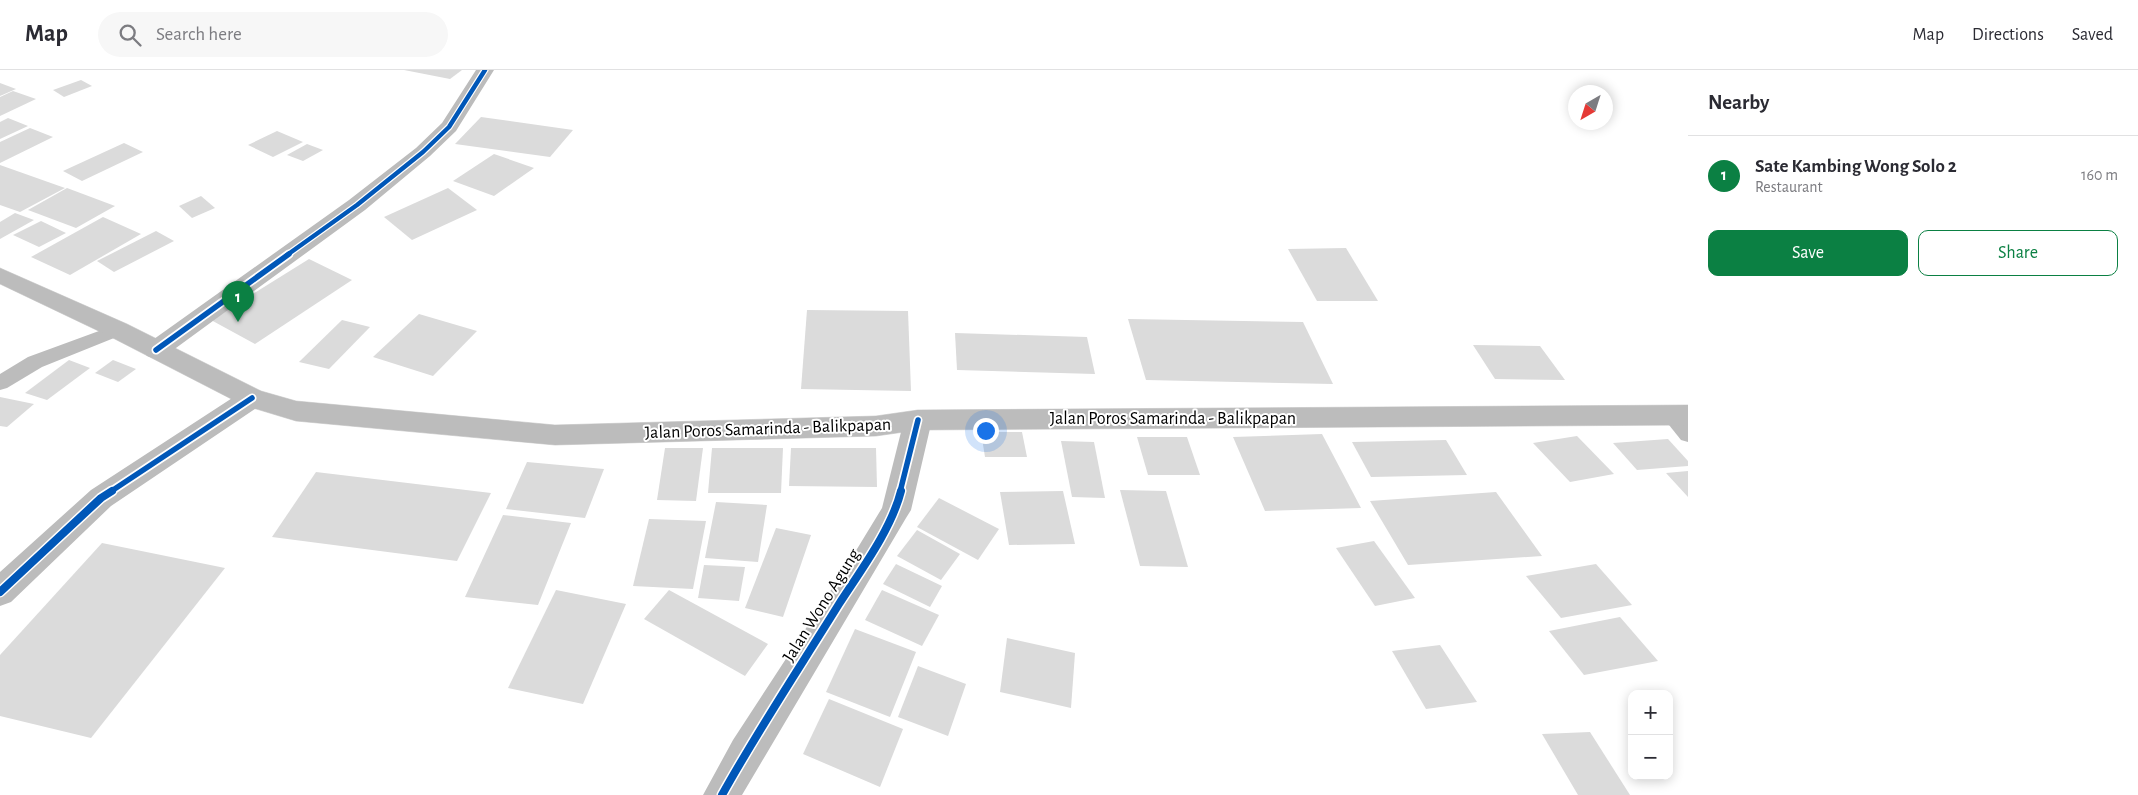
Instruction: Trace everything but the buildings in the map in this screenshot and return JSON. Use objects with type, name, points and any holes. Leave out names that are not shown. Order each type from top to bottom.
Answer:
[{"type":"main road","points":[[156,350],[357,205],[423,152],[449,127],[485,70]]},
{"type":"main road","name":"Jalan Poros Samarinda - Balikpapan","points":[[0,275],[118,330],[252,398],[296,411],[555,435],[876,426],[918,420],[1679,415]]},
{"type":"main road","points":[[0,592],[101,498],[252,398]]},
{"type":"main road","name":"Jalan Wono Agung","points":[[722,795],[746,752],[858,576],[896,510],[918,420]]},
{"type":"lane","points":[[0,383],[35,362],[118,330]]},
{"type":"lane","points":[[1679,415],[1688,435]]},
{"type":"cycle path","points":[[156,350],[357,205],[423,152],[449,127],[485,70]]},
{"type":"cycle path","points":[[0,592],[101,498],[252,398]]},
{"type":"cycle path","points":[[722,795],[746,752],[857,576],[896,510],[918,420]]},
{"type":"place","name":"Sate Kambing Wong Solo 2","points":[[238,322]]}]
